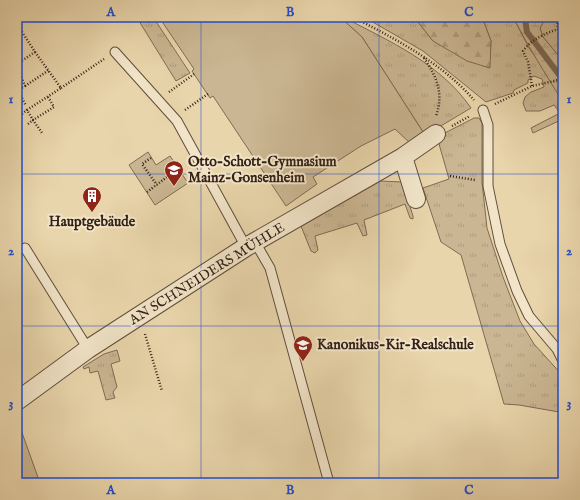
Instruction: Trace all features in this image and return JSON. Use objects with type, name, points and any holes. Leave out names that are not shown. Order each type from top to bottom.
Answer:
[{"type":"street","name":"AN SCHNEIDERS MÜHLE","points":[[17,401],[88,348],[250,245],[403,157],[431,137]]},
{"type":"street","points":[[403,157],[416,199]]},
{"type":"lane","points":[[115,52],[177,121],[250,245],[270,268],[330,483]]},
{"type":"lane","points":[[483,110],[488,125],[488,186],[500,244],[517,291],[529,316],[557,349],[563,361]]},
{"type":"lane","points":[[25,248],[88,348]]},
{"type":"path","points":[[353,17],[421,54],[462,87],[483,110]]},
{"type":"path","points":[[557,17],[558,29],[563,37]]},
{"type":"path","points":[[17,24],[61,88]]},
{"type":"path","points":[[532,86],[528,62],[523,51],[529,43],[558,29]]},
{"type":"path","points":[[25,86],[17,65],[35,52]]},
{"type":"path","points":[[22,114],[115,52]]},
{"type":"path","points":[[421,54],[437,80],[439,91],[440,106],[431,137]]},
{"type":"path","points":[[26,106],[18,90],[48,70]]},
{"type":"path","points":[[178,85],[194,74]]},
{"type":"path","points":[[431,137],[532,86],[563,79]]},
{"type":"path","points":[[192,106],[208,94]]},
{"type":"path","points":[[28,124],[54,106],[48,97]]},
{"type":"path","points":[[27,110],[42,133]]},
{"type":"path","points":[[151,158],[142,164],[157,185]]},
{"type":"path","points":[[147,192],[174,171],[171,166]]},
{"type":"path","points":[[450,176],[482,182],[488,186]]},
{"type":"path","points":[[138,317],[148,341],[162,391]]},
{"type":"green space","points":[[145,17],[153,17],[190,73],[176,81],[139,21]]},
{"type":"green space","points":[[159,17],[340,17],[362,37],[423,132],[410,143],[395,129],[361,146],[313,177],[317,184],[286,206],[213,96],[210,98],[192,71],[194,69]]},
{"type":"green space","points":[[340,17],[343,17],[396,44],[429,66],[458,92],[471,108],[434,130],[423,132],[362,37]]},
{"type":"green space","points":[[364,17],[414,17],[433,41],[489,68],[491,41],[482,17],[510,17],[514,19],[529,48],[549,76],[563,102],[563,119],[533,133],[531,128],[560,113],[554,105],[540,111],[526,111],[523,103],[525,97],[531,92],[544,87],[542,79],[534,76],[528,80],[528,83],[514,90],[513,93],[486,102],[423,51]]},
{"type":"green space","points":[[414,17],[482,17],[491,41],[490,68],[467,61],[433,41]]},
{"type":"green space","points":[[514,17],[546,17],[540,28],[543,37],[563,61],[563,102],[532,51]]},
{"type":"green space","points":[[546,17],[563,17],[563,61],[543,37],[540,28]]},
{"type":"green space","points":[[474,118],[479,118],[482,123],[482,182],[487,228],[503,277],[520,321],[534,344],[563,376],[563,417],[559,412],[504,404],[461,255],[441,242],[423,188],[449,179],[437,137]]},
{"type":"green space","points":[[148,152],[156,165],[170,156],[188,183],[155,205],[129,165]]},
{"type":"green space","points":[[380,181],[402,182],[413,219],[410,218],[405,204],[364,220],[367,235],[363,236],[357,223],[315,236],[318,250],[315,253],[311,251],[301,226]]},
{"type":"green space","points":[[117,350],[120,361],[111,364],[117,387],[113,392],[115,398],[106,400],[98,371],[90,373],[89,367],[84,369],[83,367],[104,354]]},
{"type":"green space","points":[[17,419],[20,427],[40,483],[17,483]]},
{"type":"waterway","points":[[527,17],[525,19],[527,32],[563,80]]},
{"type":"place","name":"Otto-Schott-Gymnasium Mainz-Gonsenheim","points":[[174,187]]},
{"type":"place","name":"Hauptgebäude","points":[[92,213]]},
{"type":"place","name":"Kanonikus-Kir-Realschule","points":[[303,362]]}]
